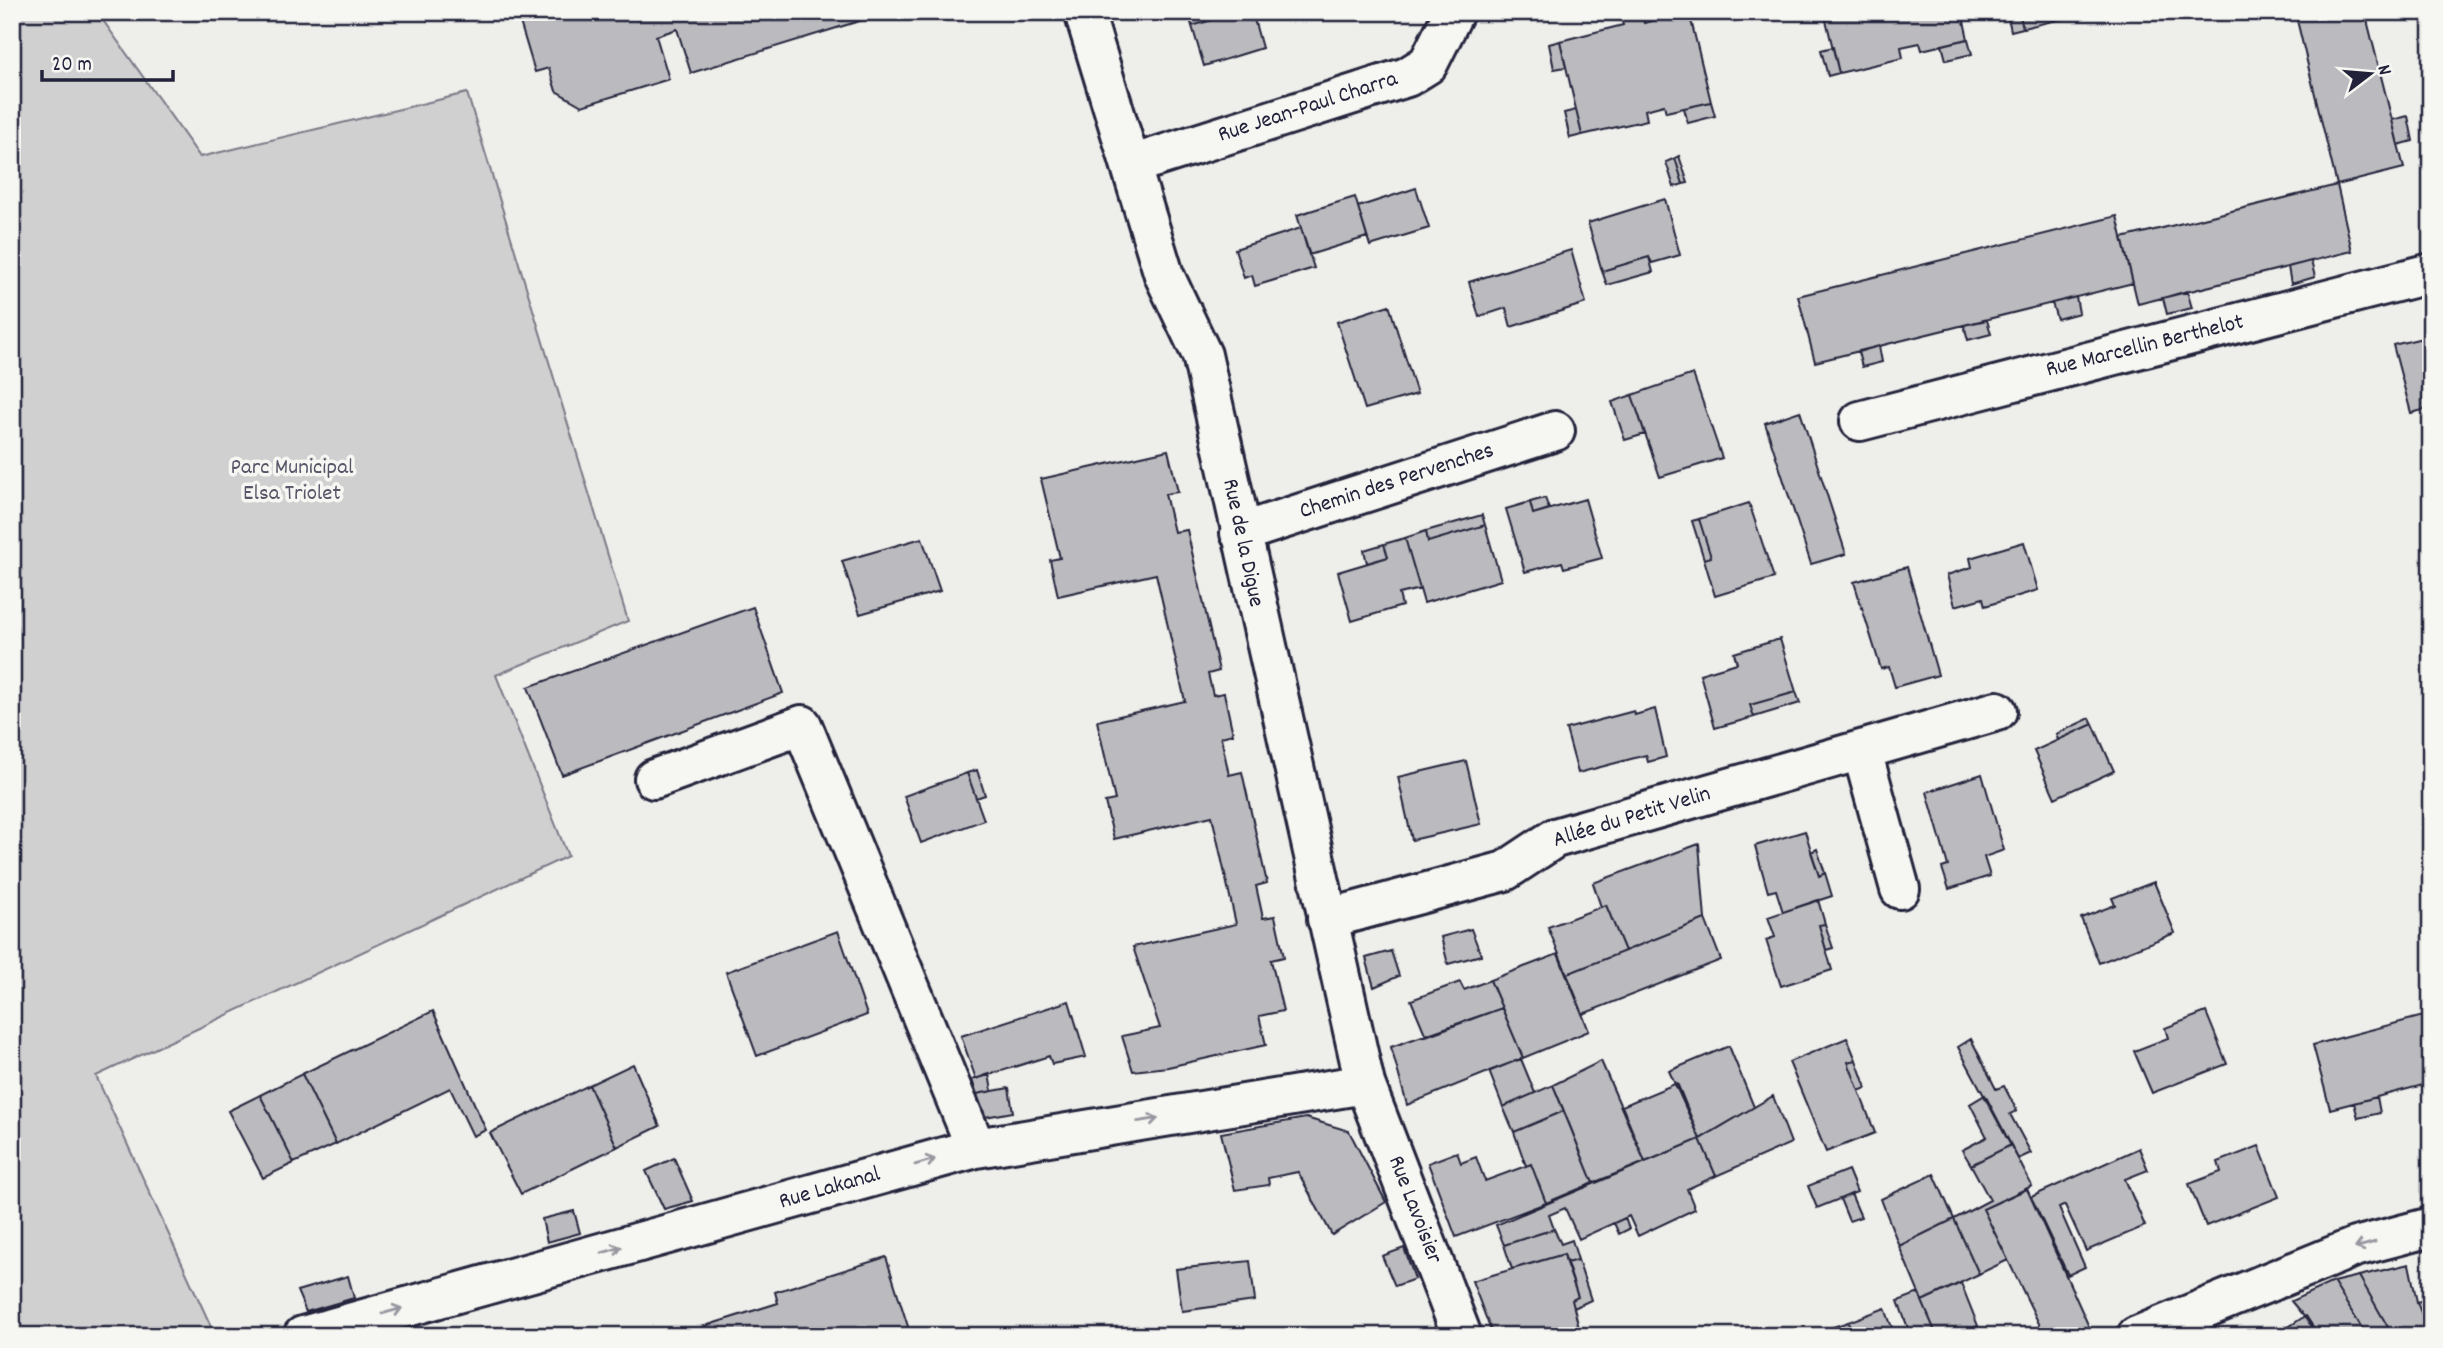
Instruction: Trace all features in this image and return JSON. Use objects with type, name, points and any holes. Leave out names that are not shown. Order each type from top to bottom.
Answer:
[{"type":"street","name":"Rue de la Digue","points":[[1084,12],[1164,275],[1202,355],[1365,1084]]},
{"type":"street","name":"Rue Jean-Paul Charra","points":[[1131,165],[1407,77],[1428,64],[1454,12]]},
{"type":"street","name":"Rue Marcellin Berthelot","points":[[1860,421],[2431,273]]},
{"type":"street","name":"Chemin des Pervenches","points":[[1240,533],[1555,431]]},
{"type":"street","name":"Allée du Petit Velin","points":[[1327,919],[1505,871],[1555,838],[1997,711]]},
{"type":"street","points":[[654,779],[802,726],[976,1148]]},
{"type":"street","points":[[1862,751],[1900,889]]},
{"type":"street","name":"Rue Lakanal","points":[[303,1336],[976,1148],[1365,1084]]},
{"type":"street","name":"Rue Lavoisier","points":[[1365,1084],[1462,1336]]},
{"type":"street","points":[[2137,1336],[2355,1247],[2431,1227]]},
{"type":"green space","name":"Parc Municipal Elsa Triolet","points":[[12,12],[97,12],[200,157],[467,93],[628,621],[496,675],[568,856],[96,1076],[214,1333],[205,1336],[12,1336]]},
{"type":"building","points":[[517,12],[867,12],[869,18],[691,73],[677,29],[656,36],[669,79],[582,106],[556,91],[549,68],[535,72]]},
{"type":"building","points":[[1188,12],[1238,12],[1192,26]]},
{"type":"building","points":[[1238,12],[1252,12],[1262,48],[1204,66],[1192,26]]},
{"type":"building","points":[[1641,12],[1644,23],[1689,12],[1711,102],[1666,112],[1664,105],[1645,110],[1647,120],[1582,135],[1560,41],[1623,25],[1620,13]]},
{"type":"building","points":[[1662,12],[1687,12],[1663,18]]},
{"type":"building","points":[[1824,12],[1962,12],[1968,39],[1922,50],[1920,43],[1901,47],[1903,58],[1839,73]]},
{"type":"building","points":[[2007,12],[2019,12],[2023,28],[2011,31]]},
{"type":"building","points":[[2019,12],[2087,12],[2087,13],[2023,28]]},
{"type":"building","points":[[2295,12],[2365,12],[2404,168],[2337,185]]},
{"type":"building","points":[[2365,12],[2382,12],[2383,16],[2367,20]]},
{"type":"building","points":[[1968,39],[1972,54],[1946,60],[1942,45]]},
{"type":"building","points":[[1560,41],[1566,67],[1554,69],[1549,44]]},
{"type":"building","points":[[1833,47],[1839,73],[1828,76],[1821,50]]},
{"type":"building","points":[[1711,102],[1715,116],[1688,123],[1684,108]]},
{"type":"building","points":[[1576,110],[1582,135],[1570,138],[1564,113]]},
{"type":"building","points":[[2408,116],[2413,141],[2398,145],[2392,120]]},
{"type":"building","points":[[1679,156],[1688,183],[1683,184],[1675,158]]},
{"type":"building","points":[[1675,158],[1683,184],[1674,187],[1666,162]]},
{"type":"building","points":[[2337,185],[2352,251],[2138,304],[2122,238]]},
{"type":"building","points":[[1416,188],[1429,228],[1370,246],[1358,207]]},
{"type":"building","points":[[1355,197],[1367,237],[1309,255],[1297,215]]},
{"type":"building","points":[[1665,199],[1680,255],[1652,263],[1649,257],[1602,271],[1588,223]]},
{"type":"building","points":[[2117,216],[2133,283],[1815,362],[1798,296]]},
{"type":"building","points":[[1301,228],[1314,268],[1255,286],[1252,275],[1244,278],[1235,249]]},
{"type":"building","points":[[1571,250],[1586,303],[1511,327],[1506,308],[1479,317],[1469,282]]},
{"type":"building","points":[[1649,257],[1653,272],[1607,285],[1602,271]]},
{"type":"building","points":[[2311,261],[2315,277],[2291,284],[2288,267]]},
{"type":"building","points":[[2187,291],[2192,308],[2167,314],[2163,298]]},
{"type":"building","points":[[2076,297],[2079,313],[2057,319],[2052,303]]},
{"type":"building","points":[[1389,305],[1417,394],[1365,409],[1337,322]]},
{"type":"building","points":[[1987,320],[1991,334],[1968,340],[1964,325]]},
{"type":"building","points":[[2431,336],[2431,408],[2411,413],[2393,345]]},
{"type":"building","points":[[1879,346],[1882,362],[1862,367],[1858,352]]},
{"type":"building","points":[[1693,374],[1722,458],[1660,477],[1632,395]]},
{"type":"building","points":[[1632,395],[1645,434],[1625,440],[1612,402]]},
{"type":"building","points":[[1800,411],[1846,554],[1811,564],[1765,423]]},
{"type":"building","points":[[1168,450],[1178,492],[1165,494],[1174,532],[1187,530],[1219,671],[1208,674],[1213,695],[1224,693],[1233,734],[1221,737],[1229,775],[1242,772],[1267,883],[1256,886],[1263,918],[1275,916],[1284,957],[1271,960],[1283,1011],[1259,1016],[1266,1045],[1168,1067],[1133,1071],[1122,1036],[1160,1028],[1133,947],[1236,924],[1212,816],[1114,839],[1105,802],[1115,800],[1097,721],[1185,701],[1156,574],[1058,596],[1050,560],[1060,558],[1041,479]]},
{"type":"building","points":[[1545,498],[1549,509],[1533,514],[1530,502]]},
{"type":"building","points":[[1585,499],[1602,558],[1564,568],[1562,562],[1525,572],[1506,509],[1530,502],[1533,514]]},
{"type":"building","points":[[1749,503],[1774,578],[1715,596],[1704,559],[1711,557],[1699,519]]},
{"type":"building","points":[[1482,515],[1485,525],[1428,542],[1426,531]]},
{"type":"building","points":[[1699,519],[1711,557],[1704,559],[1692,521]]},
{"type":"building","points":[[1485,525],[1501,580],[1424,603],[1405,538],[1426,531],[1428,542]]},
{"type":"building","points":[[922,538],[940,591],[860,614],[842,561]]},
{"type":"building","points":[[1405,538],[1420,589],[1399,594],[1402,606],[1352,621],[1338,572],[1388,557],[1384,544]]},
{"type":"building","points":[[2024,542],[2038,590],[1985,606],[1983,598],[1955,606],[1947,575],[1972,567],[1970,558]]},
{"type":"building","points":[[1384,544],[1388,557],[1367,563],[1364,550]]},
{"type":"building","points":[[1907,567],[1938,675],[1895,687],[1889,667],[1881,669],[1854,582]]},
{"type":"building","points":[[753,607],[783,693],[562,775],[528,687]]},
{"type":"building","points":[[1780,639],[1796,692],[1750,705],[1754,717],[1715,728],[1700,674],[1737,663],[1734,653]]},
{"type":"building","points":[[1796,692],[1800,703],[1754,717],[1750,705]]},
{"type":"building","points":[[1655,709],[1666,757],[1648,762],[1646,755],[1578,773],[1566,729],[1634,711],[1635,715]]},
{"type":"building","points":[[2090,718],[2093,724],[2058,740],[2056,734]]},
{"type":"building","points":[[2093,724],[2114,771],[2055,798],[2034,751]]},
{"type":"building","points":[[1466,761],[1481,824],[1412,840],[1398,777]]},
{"type":"building","points":[[977,770],[985,795],[976,798],[967,773]]},
{"type":"building","points":[[967,773],[984,820],[921,843],[904,796]]},
{"type":"building","points":[[1982,774],[2004,850],[1984,857],[1990,876],[1949,889],[1942,868],[1948,866],[1927,792]]},
{"type":"building","points":[[1805,831],[1819,876],[1825,873],[1832,896],[1783,912],[1776,890],[1768,892],[1755,846]]},
{"type":"building","points":[[1699,844],[1705,919],[1625,951],[1606,905],[1601,907],[1593,883]]},
{"type":"building","points":[[1817,849],[1825,873],[1819,876],[1811,852]]},
{"type":"building","points":[[2154,882],[2175,933],[2099,963],[2081,918],[2115,905],[2112,898]]},
{"type":"building","points":[[1818,900],[1825,924],[1819,925],[1832,970],[1781,986],[1766,940],[1775,937],[1768,917]]},
{"type":"building","points":[[1606,905],[1625,951],[1567,974],[1548,927]]},
{"type":"building","points":[[1705,919],[1721,960],[1583,1014],[1567,974]]},
{"type":"building","points":[[1825,924],[1833,948],[1826,950],[1819,925]]},
{"type":"building","points":[[1471,929],[1481,955],[1448,964],[1441,937]]},
{"type":"building","points":[[838,931],[867,1015],[757,1056],[726,972]]},
{"type":"building","points":[[1391,951],[1399,976],[1374,987],[1366,958]]},
{"type":"building","points":[[1558,954],[1589,1031],[1523,1058],[1490,980]]},
{"type":"building","points":[[1490,980],[1502,1008],[1426,1036],[1411,1000],[1460,982],[1464,990]]},
{"type":"building","points":[[1069,1001],[1086,1057],[1052,1064],[1049,1056],[976,1079],[961,1036]]},
{"type":"building","points":[[1502,1008],[1523,1058],[1407,1105],[1391,1047]]},
{"type":"building","points":[[433,1011],[486,1130],[473,1136],[450,1088],[336,1144],[302,1074]]},
{"type":"building","points":[[2206,1012],[2227,1064],[2152,1093],[2134,1051],[2168,1038],[2165,1028]]},
{"type":"building","points":[[2431,1014],[2431,1083],[2330,1109],[2313,1045]]},
{"type":"building","points":[[1847,1038],[1856,1060],[1848,1062],[1875,1133],[1826,1152],[1789,1062]]},
{"type":"building","points":[[1971,1039],[1996,1089],[2004,1086],[2017,1111],[2010,1114],[2031,1153],[2018,1159],[1958,1047]]},
{"type":"building","points":[[1729,1046],[1754,1107],[1700,1139],[1669,1071]]},
{"type":"building","points":[[1521,1059],[1535,1093],[1503,1107],[1489,1071]]},
{"type":"building","points":[[1856,1060],[1866,1088],[1859,1091],[1848,1062]]},
{"type":"building","points":[[1601,1061],[1645,1162],[1593,1183],[1553,1085]]},
{"type":"building","points":[[633,1064],[660,1126],[617,1147],[589,1085]]},
{"type":"building","points":[[302,1074],[336,1144],[294,1163],[260,1095]]},
{"type":"building","points":[[989,1074],[992,1091],[977,1094],[972,1080]]},
{"type":"building","points":[[1677,1083],[1700,1139],[1645,1162],[1622,1106]]},
{"type":"building","points":[[589,1085],[617,1147],[521,1194],[490,1133]]},
{"type":"building","points":[[1553,1085],[1564,1111],[1514,1132],[1503,1107]]},
{"type":"building","points":[[1009,1088],[1013,1112],[985,1117],[977,1094]]},
{"type":"building","points":[[260,1095],[294,1163],[263,1178],[228,1111]]},
{"type":"building","points":[[1985,1095],[2011,1145],[1971,1165],[1962,1150],[1987,1137],[1970,1104]]},
{"type":"building","points":[[1773,1096],[1791,1143],[1716,1176],[1700,1139]]},
{"type":"building","points":[[2377,1097],[2380,1113],[2358,1118],[2354,1103]]},
{"type":"building","points":[[1564,1111],[1593,1183],[1546,1203],[1531,1164],[1526,1166],[1514,1132]]},
{"type":"building","points":[[1306,1118],[1349,1131],[1386,1202],[1332,1235],[1298,1172],[1268,1178],[1269,1185],[1235,1190],[1221,1133]]},
{"type":"building","points":[[1700,1139],[1716,1176],[1687,1189],[1695,1209],[1638,1236],[1629,1216],[1579,1239],[1565,1208],[1549,1215],[1554,1229],[1504,1245],[1496,1225]]},
{"type":"building","points":[[2011,1145],[2032,1186],[1983,1209],[2008,1260],[1979,1274],[1954,1219],[1990,1200],[1971,1165]]},
{"type":"building","points":[[2259,1146],[2279,1197],[2206,1226],[2189,1184],[2221,1172],[2218,1162]]},
{"type":"building","points":[[2139,1148],[2148,1170],[2125,1179],[2145,1226],[2086,1251],[2065,1205],[2059,1208],[2085,1267],[2068,1275],[2031,1197]]},
{"type":"building","points":[[1457,1152],[1461,1163],[1476,1157],[1485,1181],[1531,1164],[1546,1203],[1456,1237],[1428,1163]]},
{"type":"building","points":[[674,1158],[693,1201],[664,1209],[646,1171]]},
{"type":"building","points":[[1848,1170],[1857,1192],[1817,1208],[1808,1186]]},
{"type":"building","points":[[1934,1174],[1954,1219],[1899,1246],[1881,1199]]},
{"type":"building","points":[[2027,1189],[2090,1329],[2075,1336],[2045,1336],[1983,1209]]},
{"type":"building","points":[[1851,1194],[1861,1217],[1849,1221],[1840,1199]]},
{"type":"building","points":[[574,1211],[580,1233],[547,1242],[542,1219]]},
{"type":"building","points":[[1625,1218],[1629,1229],[1619,1234],[1614,1223]]},
{"type":"building","points":[[1954,1219],[1979,1274],[1922,1301],[1899,1246]]},
{"type":"building","points":[[1554,1229],[1561,1244],[1572,1240],[1578,1260],[1566,1263],[1564,1254],[1512,1269],[1504,1245]]},
{"type":"building","points":[[1404,1248],[1415,1279],[1395,1286],[1382,1256]]},
{"type":"building","points":[[1564,1254],[1578,1297],[1572,1300],[1581,1336],[1493,1336],[1472,1281]]},
{"type":"building","points":[[886,1257],[911,1336],[705,1336],[702,1327],[778,1303],[775,1292]]},
{"type":"building","points":[[1578,1260],[1591,1300],[1574,1308],[1572,1300],[1578,1297],[1566,1263]]},
{"type":"building","points":[[1250,1261],[1255,1301],[1182,1311],[1176,1269]]},
{"type":"building","points":[[2409,1264],[2417,1302],[2430,1336],[2393,1336],[2359,1276]]},
{"type":"building","points":[[348,1276],[354,1298],[306,1312],[297,1291]]},
{"type":"building","points":[[2359,1276],[2388,1327],[2370,1336],[2367,1336],[2333,1282]]},
{"type":"building","points":[[2333,1282],[2367,1336],[2320,1336],[2291,1301]]},
{"type":"building","points":[[1961,1283],[1978,1326],[1956,1336],[1937,1336],[1922,1301]]},
{"type":"building","points":[[1919,1293],[1937,1336],[1911,1336],[1898,1301]]},
{"type":"building","points":[[2431,1297],[2431,1336],[2430,1336],[2417,1302]]},
{"type":"building","points":[[1885,1308],[1895,1336],[1852,1336],[1848,1322]]},
{"type":"building","points":[[2306,1316],[2319,1336],[2275,1336],[2302,1318]]},
{"type":"building","points":[[1848,1322],[1852,1336],[1809,1336],[1809,1335]]},
{"type":"building","points":[[1978,1326],[1982,1336],[1956,1336]]},
{"type":"building","points":[[1261,1329],[1263,1336],[1240,1336]]}]
